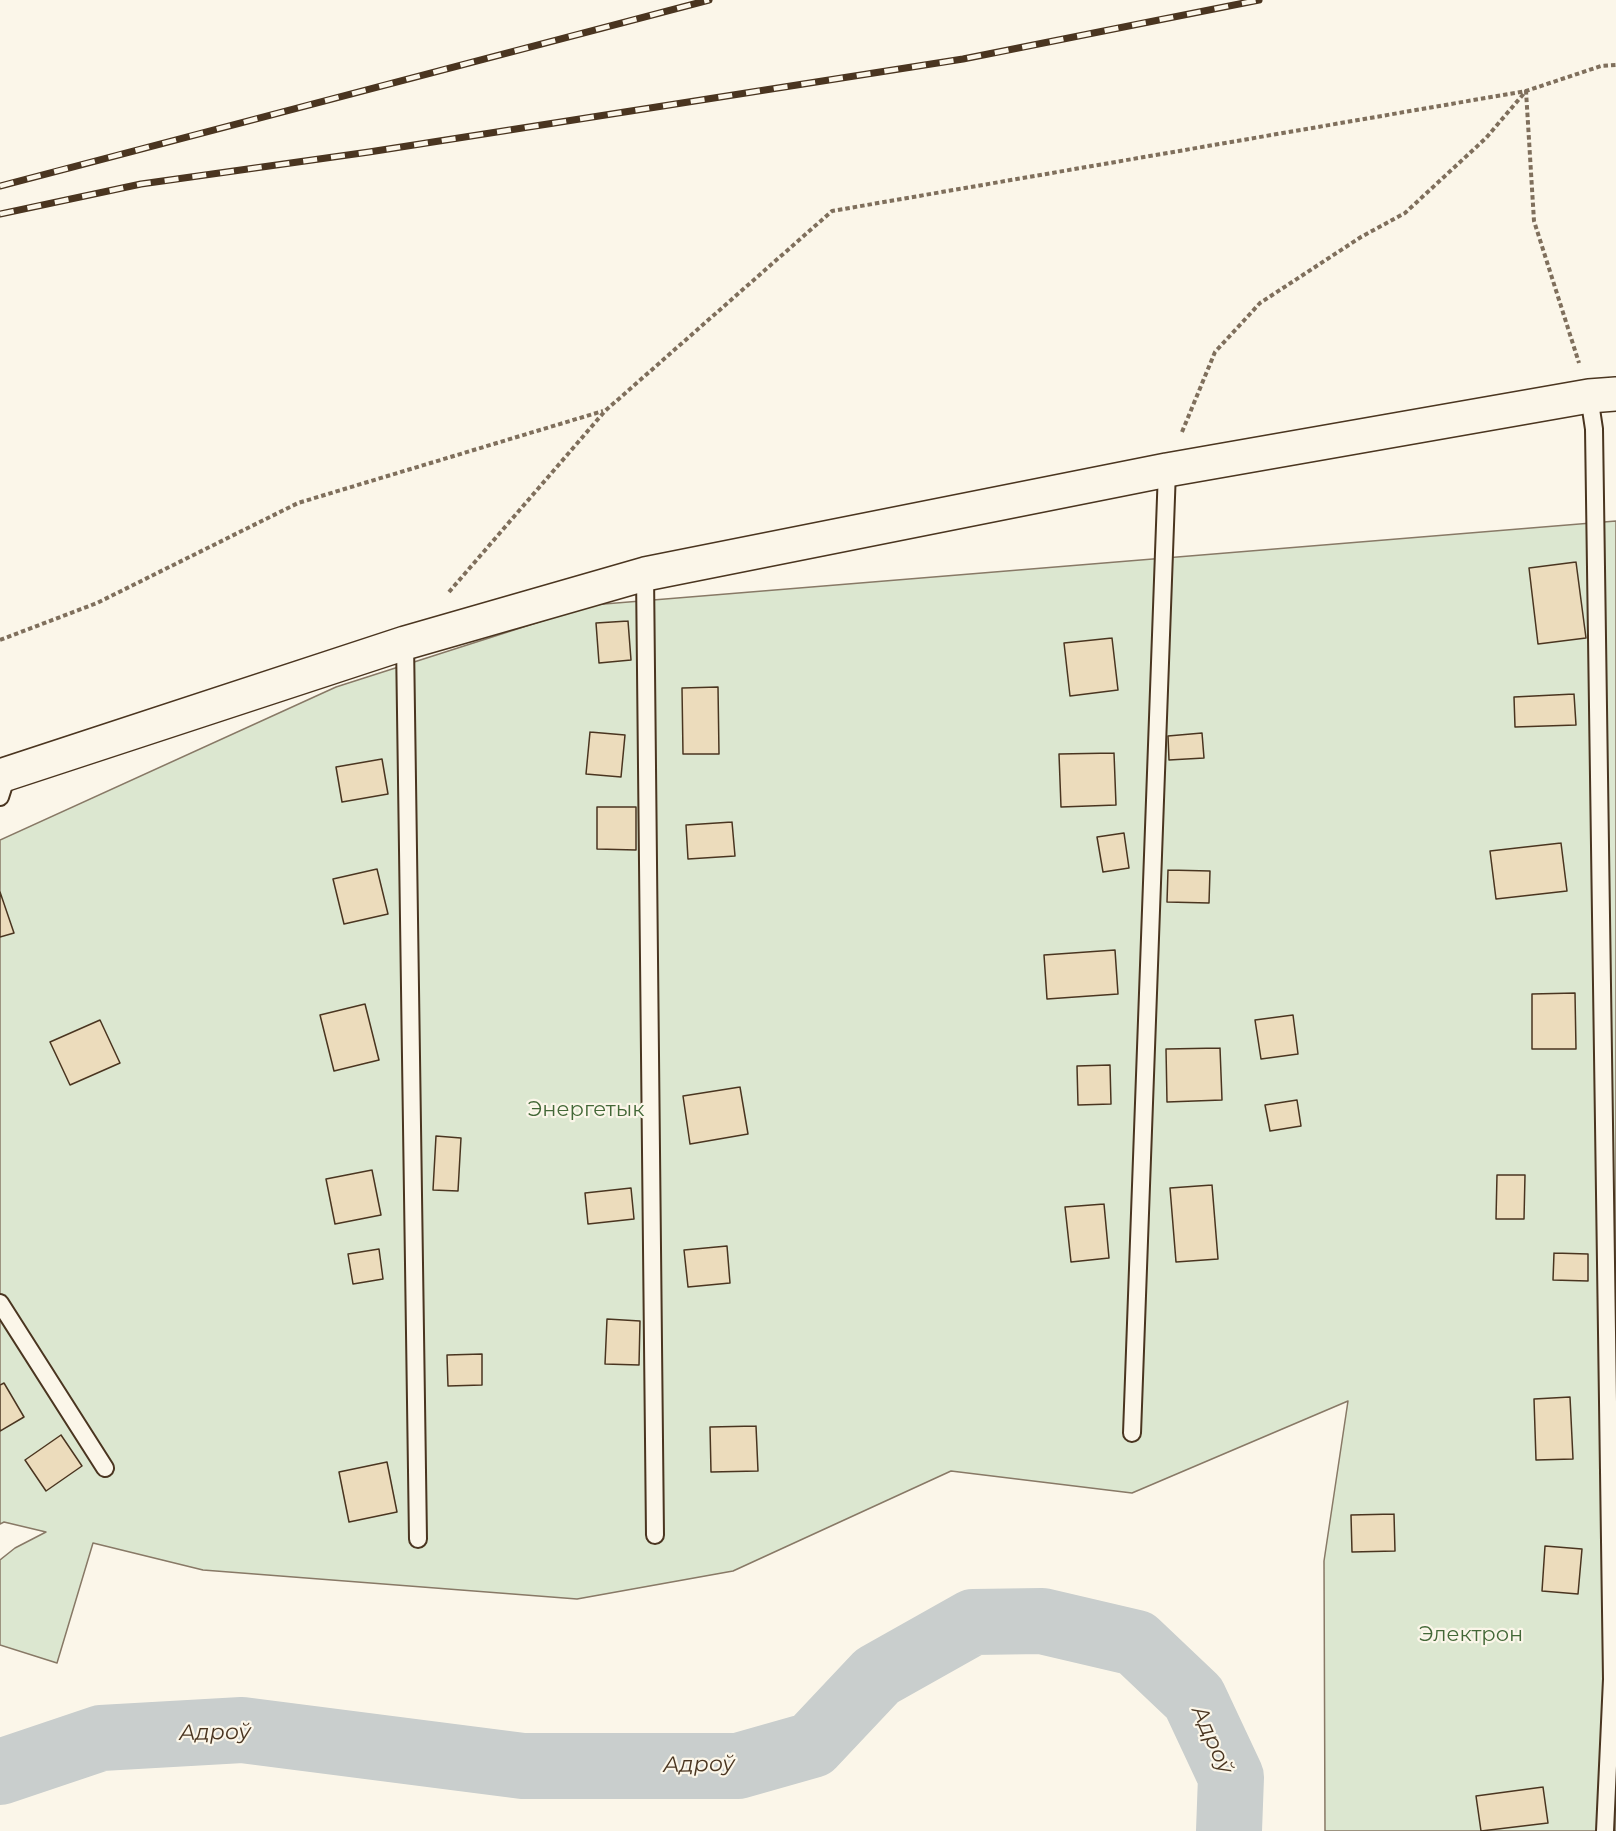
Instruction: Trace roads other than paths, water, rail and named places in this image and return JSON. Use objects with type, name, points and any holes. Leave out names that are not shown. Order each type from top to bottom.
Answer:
[{"type":"street","points":[[2,783],[405,643],[645,574],[1167,470],[1603,395]]},
{"type":"lane","points":[[1603,395],[1594,429],[1612,1678],[1605,1831]]},
{"type":"lane","points":[[1132,1433],[1167,470]]},
{"type":"lane","points":[[645,574],[655,1535]]},
{"type":"lane","points":[[405,643],[418,1539]]},
{"type":"lane","points":[[0,1303],[105,1468]]},
{"type":"waterway","name":"Адроў","points":[[0,1772],[101,1738],[242,1730],[523,1766],[738,1766],[812,1745],[877,1676],[973,1622],[1042,1621],[1136,1643],[1194,1698],[1231,1777],[1229,1831]]},
{"type":"railway","points":[[0,186],[709,0]]},
{"type":"railway","points":[[0,214],[141,184],[369,152],[963,59],[1259,0]]},
{"type":"park label","name":"Энергетык","points":[[586,1110]]},
{"type":"park label","name":"Электрон","points":[[1471,1635]]}]
